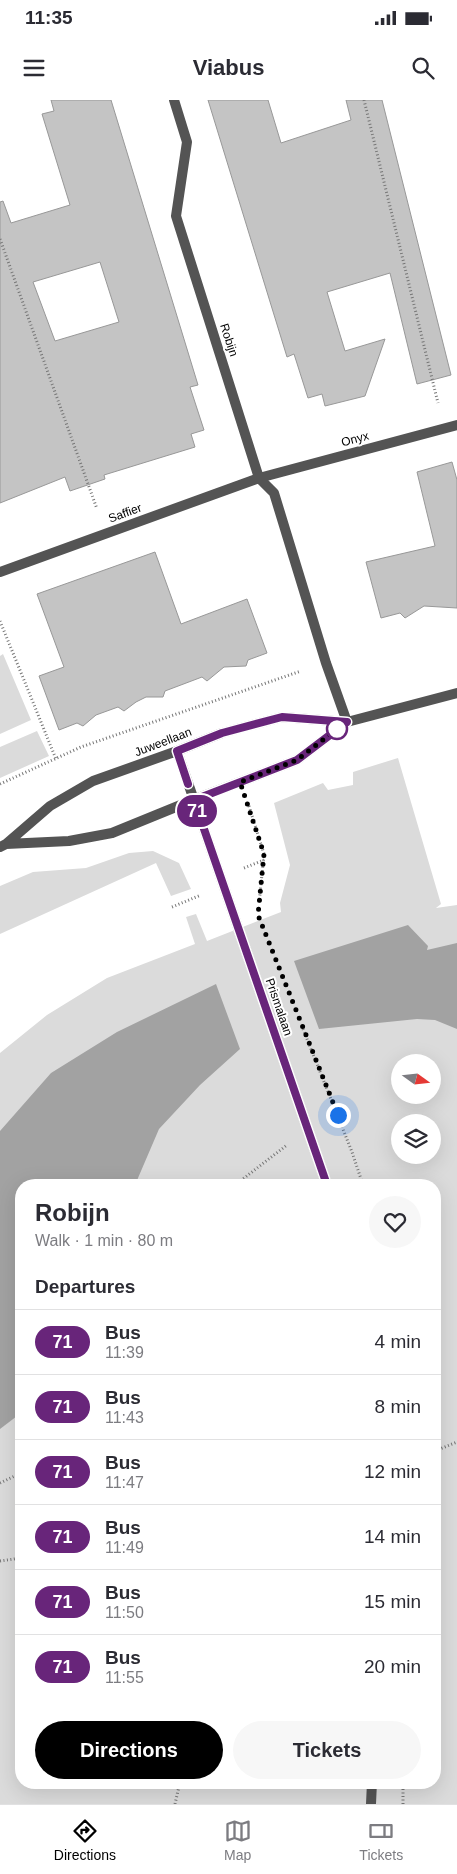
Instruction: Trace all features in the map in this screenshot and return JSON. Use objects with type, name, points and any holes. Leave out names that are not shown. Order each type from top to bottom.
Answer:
[{"type":"street","name":"Robijn","points":[[174,100],[188,142],[176,216],[259,478],[274,493],[326,663],[347,722]]},
{"type":"street","name":"Onyx","points":[[259,478],[457,425]]},
{"type":"street","name":"Saffier","points":[[0,572],[259,478]]},
{"type":"street","name":"Juweellaan","points":[[3,845],[50,806],[93,781],[222,733],[282,717],[347,722],[457,693]]},
{"type":"street","name":"Juweellaan","points":[[3,845],[68,841],[112,833],[297,760],[347,722]]},
{"type":"street","name":"Prismalaan","points":[[177,751],[325,1179]]},
{"type":"street","points":[[371,1804],[372,1789]]},
{"type":"path","points":[[364,100],[444,428]]},
{"type":"path","points":[[0,239],[106,533]]},
{"type":"path","points":[[0,620],[56,759]]},
{"type":"path","points":[[0,784],[81,748],[326,663]]},
{"type":"path","points":[[240,782],[264,854],[258,906]]},
{"type":"path","name":"Prismalaan","points":[[301,1024],[361,1179]]},
{"type":"path","points":[[243,1179],[307,1129]]},
{"type":"path","points":[[441,1448],[457,1442]]},
{"type":"path","points":[[0,1484],[15,1476]]},
{"type":"path","points":[[0,1561],[15,1559]]},
{"type":"path","points":[[175,1804],[178,1789]]},
{"type":"path","points":[[403,1804],[404,1789]]},
{"type":"shaded area","points":[[3,654],[31,720],[0,734],[0,656]]},
{"type":"shaded area","points":[[37,731],[49,756],[0,778],[0,747]]},
{"type":"shaded area","points":[[398,758],[441,904],[436,908],[457,905],[457,1804],[0,1804],[0,1053],[47,1015],[107,978],[195,944],[186,917],[196,914],[207,941],[281,912],[280,903],[290,865],[274,803],[323,783],[328,790],[353,785],[353,772]]},
{"type":"shaded area","points":[[153,851],[179,863],[191,889],[171,896],[156,863],[0,934],[0,886],[33,872],[86,868],[129,853]]},
{"type":"shaded area","points":[[408,925],[428,946],[427,950],[457,943],[457,1029],[435,1020],[417,1019],[319,1029],[294,961]]},
{"type":"shaded area","points":[[216,984],[240,1049],[200,1085],[159,1129],[138,1179],[15,1179],[15,1418],[0,1429],[0,1131],[51,1073],[117,1032]]},
{"type":"building","points":[[51,100],[111,100],[198,385],[190,387],[204,430],[191,434],[195,447],[104,475],[105,479],[70,491],[65,477],[0,503],[0,202],[3,201],[11,223],[70,205],[42,114],[54,111]],"holes":[[[100,262],[119,322],[55,341],[33,282]]]},
{"type":"building","points":[[208,100],[268,100],[281,143],[351,120],[346,100],[382,100],[451,375],[417,384],[390,273],[327,292],[345,351],[385,339],[365,396],[325,406],[322,394],[308,398],[294,354],[287,357]]},
{"type":"building","points":[[452,462],[457,480],[457,608],[424,606],[405,618],[400,613],[381,618],[366,562],[435,546],[417,472]]},
{"type":"building","points":[[155,552],[181,624],[247,599],[267,653],[248,660],[246,666],[224,667],[207,681],[202,677],[165,691],[163,697],[146,697],[124,711],[118,707],[96,715],[83,726],[77,723],[59,730],[39,676],[64,667],[37,594]]},
{"type":"bus line","name":"71","points":[[188,784],[177,751],[222,733],[282,717],[347,722],[297,760],[194,800],[325,1179]]},
{"type":"route","points":[[337,729],[297,760],[240,782],[264,854],[258,915],[338,1115]]}]
